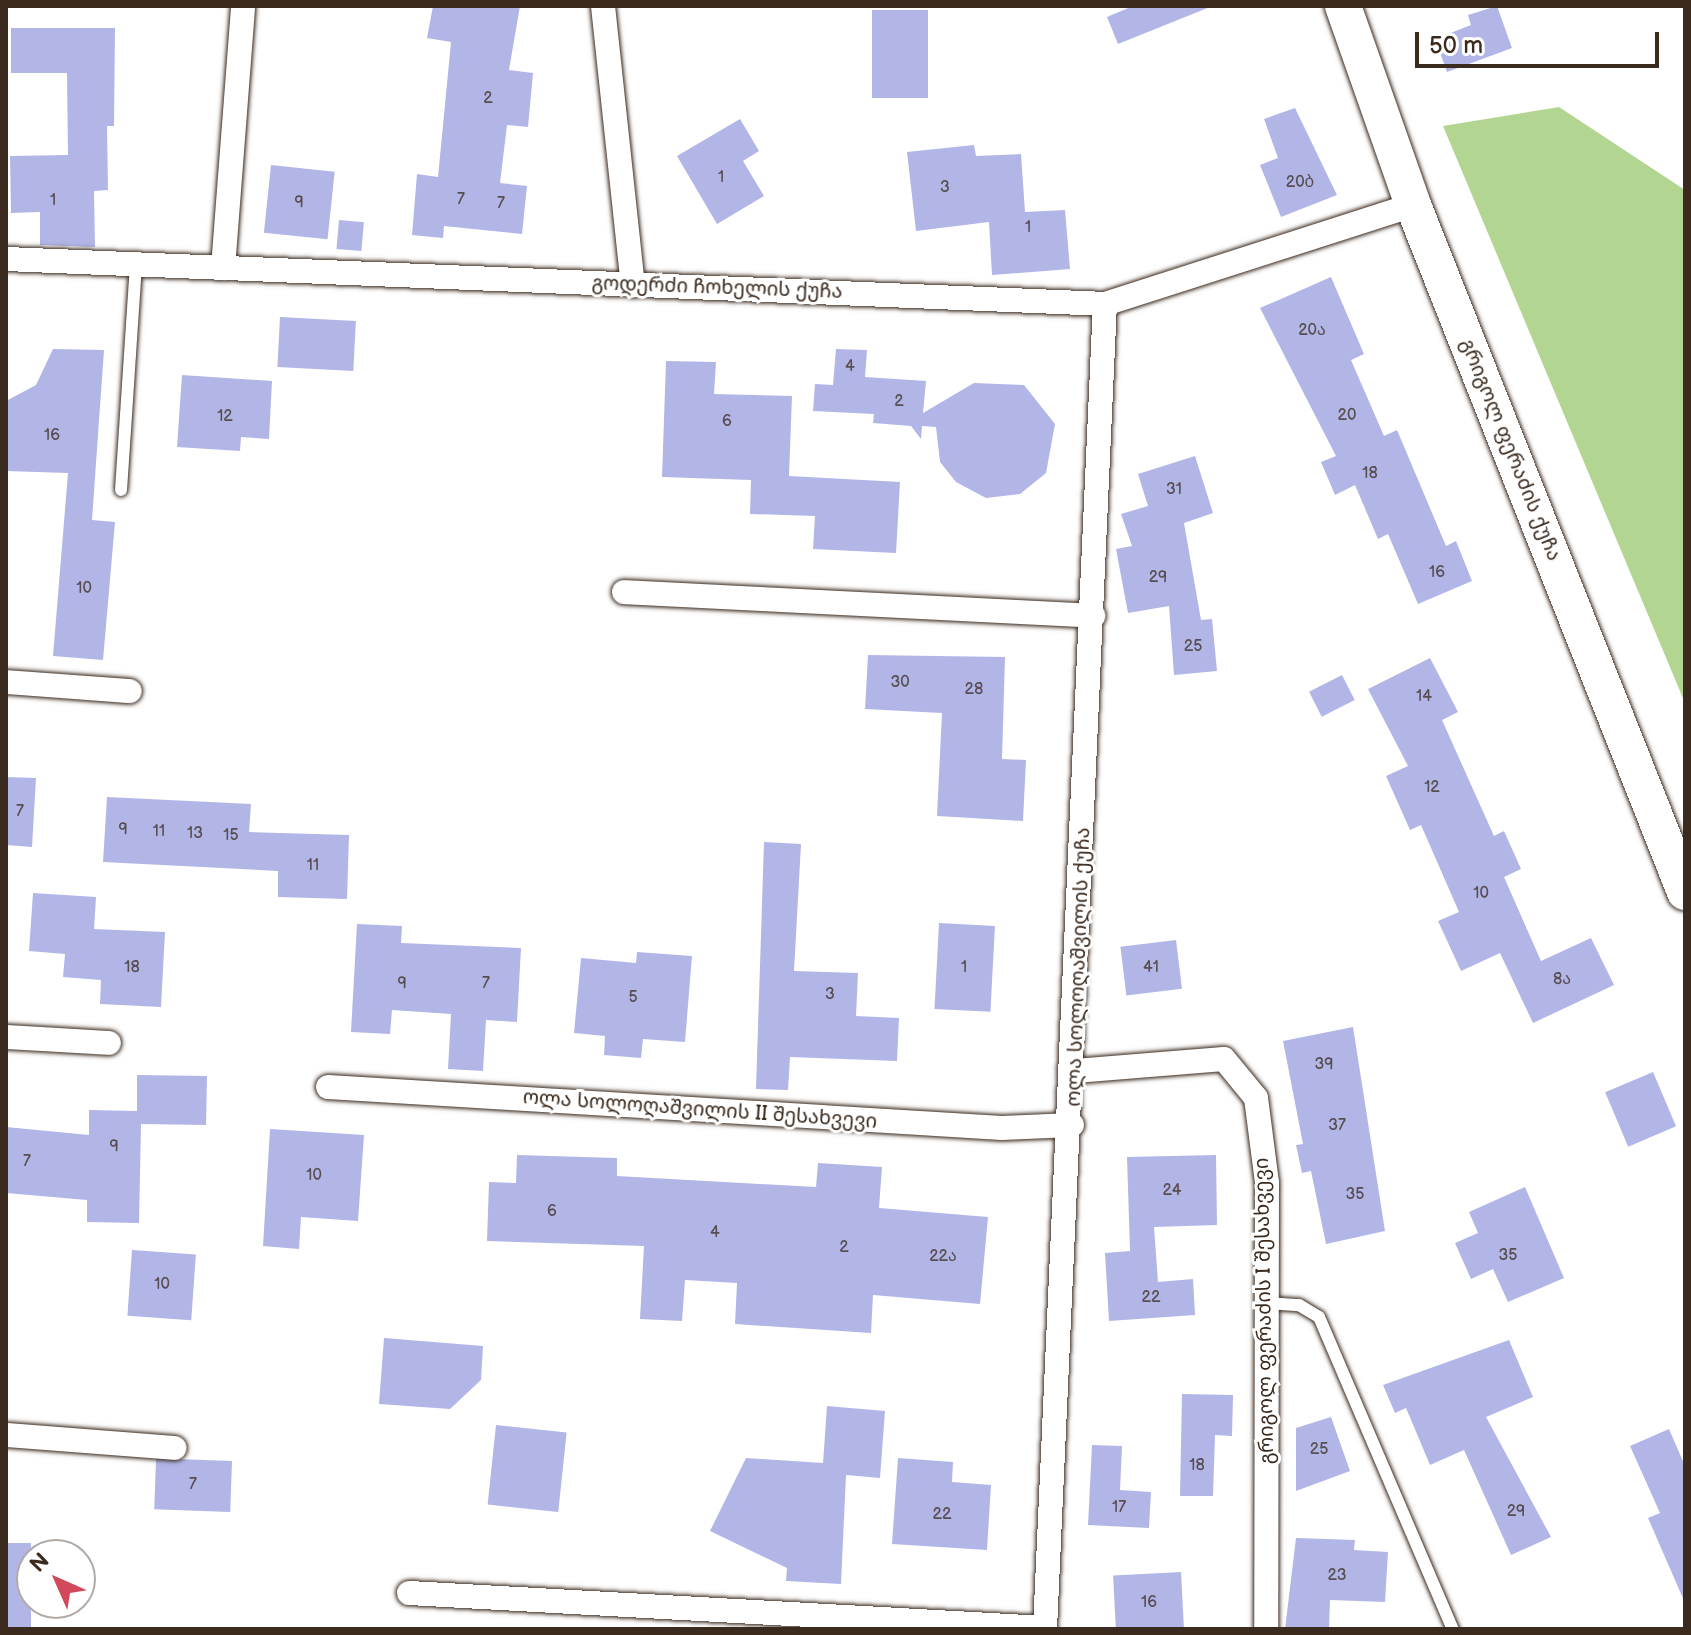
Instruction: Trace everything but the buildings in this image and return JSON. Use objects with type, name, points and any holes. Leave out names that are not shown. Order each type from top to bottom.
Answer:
[{"type":"street","points":[[223,268],[243,6]]},
{"type":"street","points":[[603,6],[633,285]]},
{"type":"street","name":"გრიგოლ ფერაძის ქუჩა","points":[[1343,6],[1413,205],[1685,892]]},
{"type":"street","name":"გოდერძი ჩოხელის ქუჩა","points":[[6,259],[1105,304],[1413,205]]},
{"type":"street","name":"ოლა სოლოღაშვილის ქუჩა","points":[[1045,1628],[1075,1071],[1105,304]]},
{"type":"street","points":[[624,592],[1093,616]]},
{"type":"street","points":[[6,682],[130,691]]},
{"type":"street","points":[[6,1037],[109,1043]]},
{"type":"street","name":"გრიგოლ ფერაძის I შესახვევი","points":[[1075,1071],[1224,1059],[1256,1098],[1267,1183],[1266,1629]]},
{"type":"street","name":"ოლა სოლოღაშვილის II შესახვევი","points":[[328,1087],[987,1128],[1072,1125]]},
{"type":"street","points":[[6,1435],[175,1448]]},
{"type":"street","points":[[409,1593],[1045,1628]]},
{"type":"lane","points":[[121,490],[136,264]]},
{"type":"lane","points":[[1267,1303],[1299,1305],[1319,1317],[1453,1629]]},
{"type":"green space","points":[[1559,107],[1685,190],[1685,703],[1443,126]]}]
